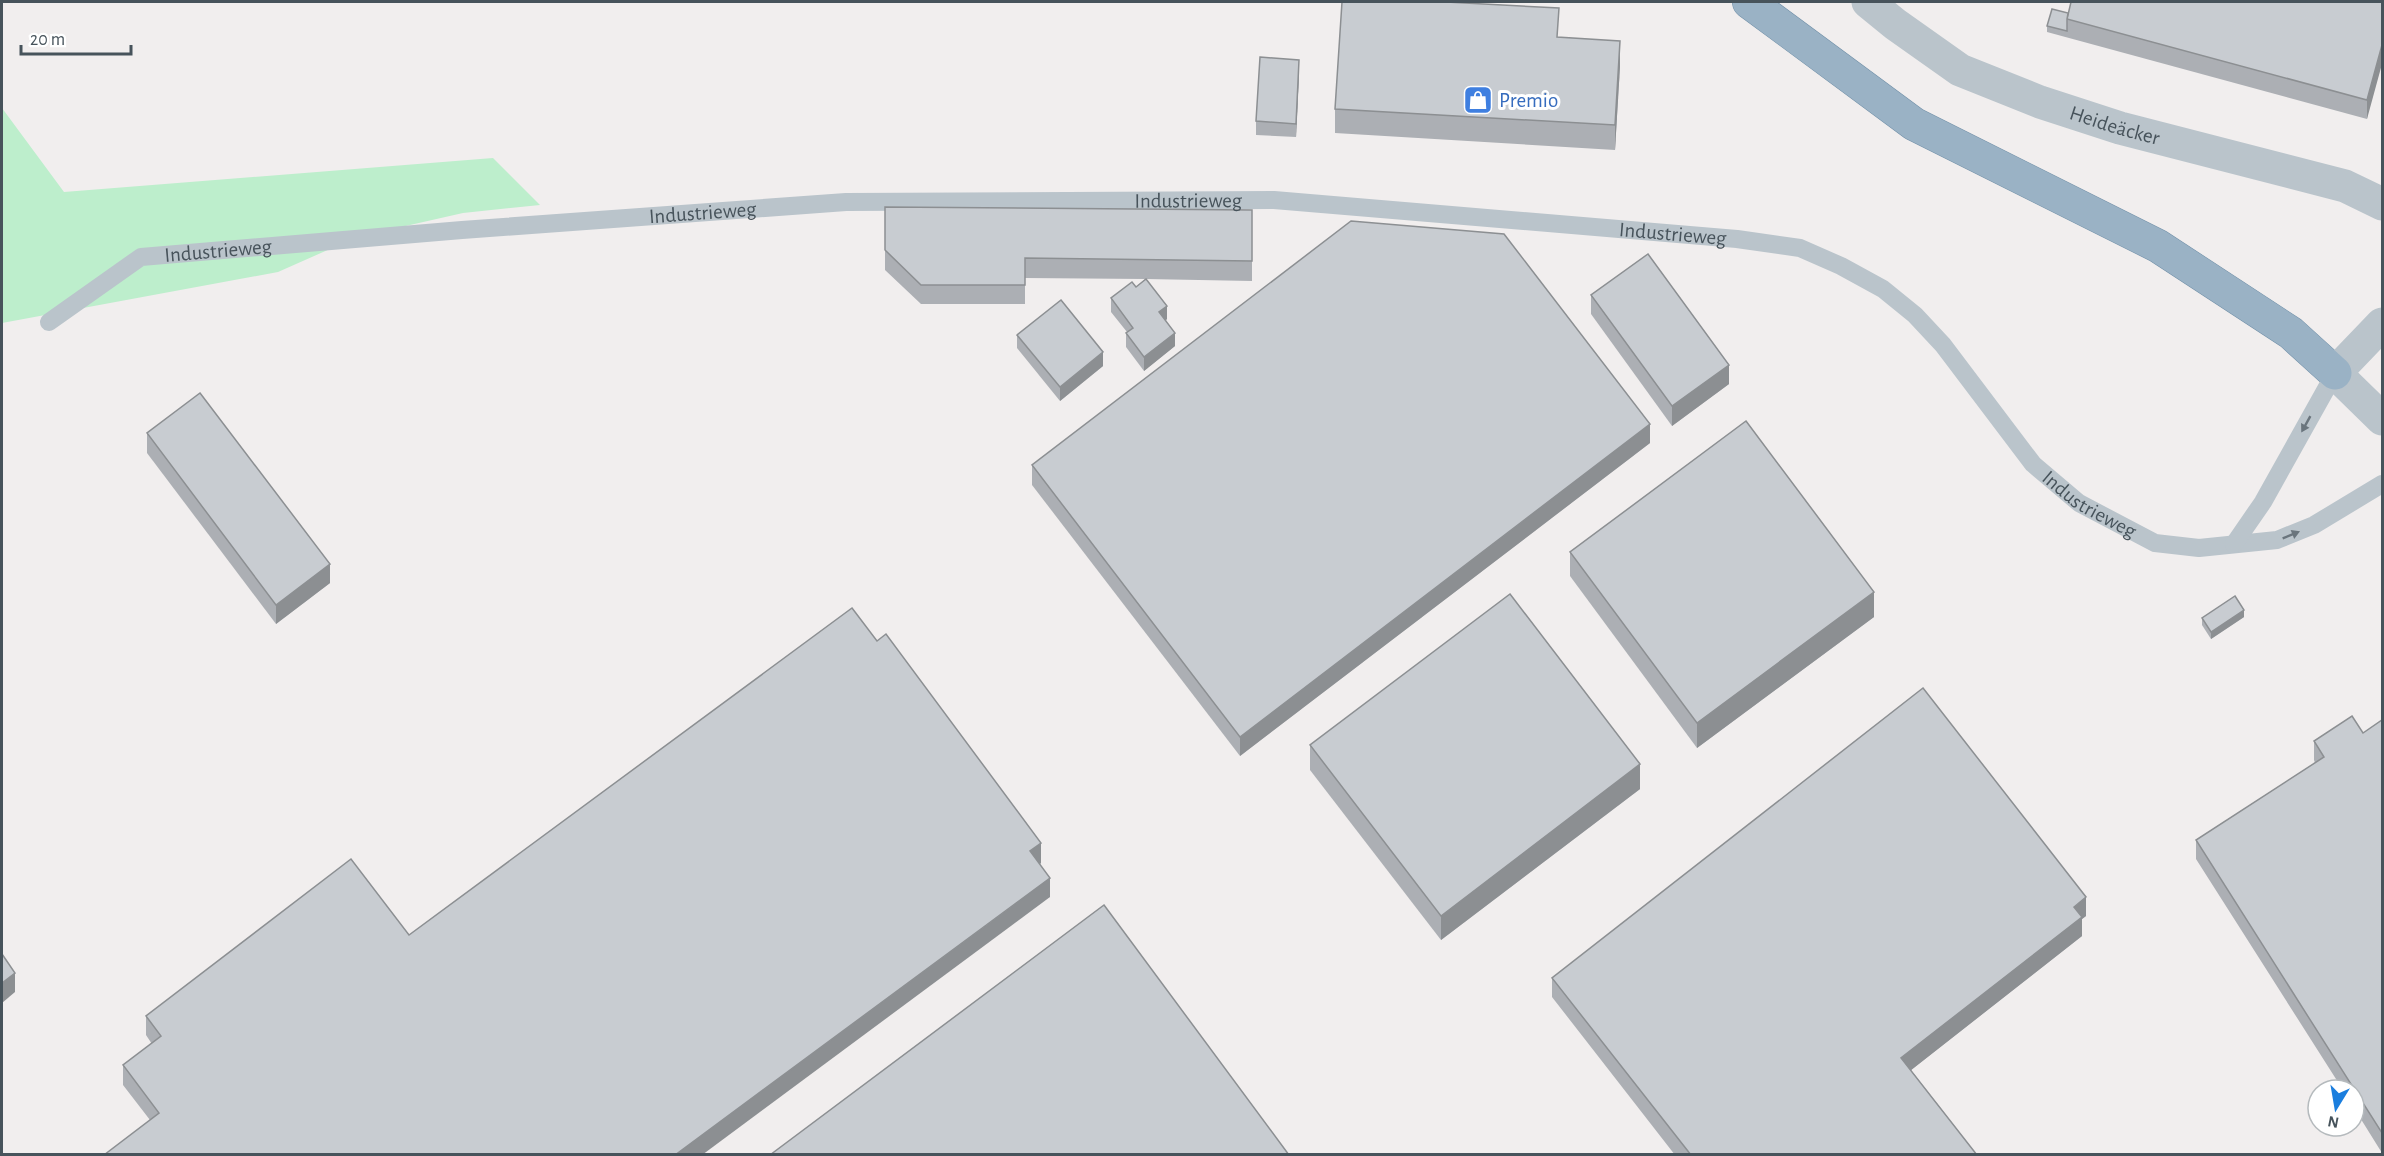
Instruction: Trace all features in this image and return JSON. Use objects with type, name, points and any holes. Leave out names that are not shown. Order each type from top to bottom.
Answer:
[{"type":"highway","points":[[1749,2],[1771,13],[1914,124],[2158,246],[2291,333],[2335,373]]},
{"type":"street","name":"Heideäcker","points":[[1868,2],[1960,70],[2040,102],[2120,128],[2345,186],[2382,204]]},
{"type":"street","points":[[2382,324],[2335,373],[2382,419]]},
{"type":"lane","name":"Industrieweg","points":[[49,322],[141,257],[450,231],[846,202],[1274,200],[1737,239],[1800,248],[1883,288],[1915,315],[1943,345],[2033,464],[2079,503],[2155,543],[2199,548],[2277,540],[2314,525],[2382,484]]},
{"type":"lane","points":[[2234,544],[2263,502],[2335,373]]},
{"type":"green space","points":[[2,108],[64,192],[493,158],[540,205],[463,213],[357,237],[278,272],[2,323]]},
{"type":"building","name":"Premio","points":[[1342,2],[1446,2],[1559,8],[1557,37],[1620,41],[1615,125],[1335,109]]},
{"type":"building","points":[[2071,2],[2382,2],[2382,45],[2367,100],[2067,19]]},
{"type":"building","points":[[2052,9],[2068,13],[2067,31],[2047,26]]},
{"type":"building","points":[[1260,57],[1299,60],[1296,124],[1256,121]]},
{"type":"building","points":[[885,207],[1252,210],[1252,261],[1025,258],[1025,285],[921,285],[885,250]]},
{"type":"building","points":[[1351,221],[1504,234],[1650,424],[1240,737],[1032,465]]},
{"type":"building","points":[[1648,254],[1729,365],[1672,406],[1591,295]]},
{"type":"building","points":[[1146,279],[1167,306],[1159,312],[1175,333],[1144,357],[1126,333],[1133,328],[1111,298],[1132,282],[1136,287]]},
{"type":"building","points":[[1061,300],[1103,352],[1060,387],[1017,335]]},
{"type":"building","points":[[200,393],[330,564],[276,605],[147,433]]},
{"type":"building","points":[[1746,421],[1874,592],[1697,723],[1570,552]]},
{"type":"building","points":[[1510,594],[1640,764],[1441,916],[1310,745]]},
{"type":"building","points":[[2235,596],[2244,610],[2211,632],[2202,618]]},
{"type":"building","points":[[852,608],[877,641],[886,634],[1041,843],[1030,851],[1050,878],[675,1155],[104,1155],[159,1113],[123,1065],[161,1036],[146,1016],[351,859],[409,935]]},
{"type":"building","points":[[1923,688],[2086,897],[2074,907],[2082,917],[1901,1058],[1977,1155],[1691,1155],[1552,978]]},
{"type":"building","points":[[2352,716],[2363,733],[2382,720],[2382,1133],[2366,1108],[2366,1078],[2347,1078],[2196,840],[2324,757],[2314,741]]},
{"type":"building","points":[[1104,905],[1289,1155],[770,1155]]},
{"type":"building","points":[[2,954],[15,973],[2,983]]},
{"type":"place","name":"Premio","points":[[1478,100]]}]
